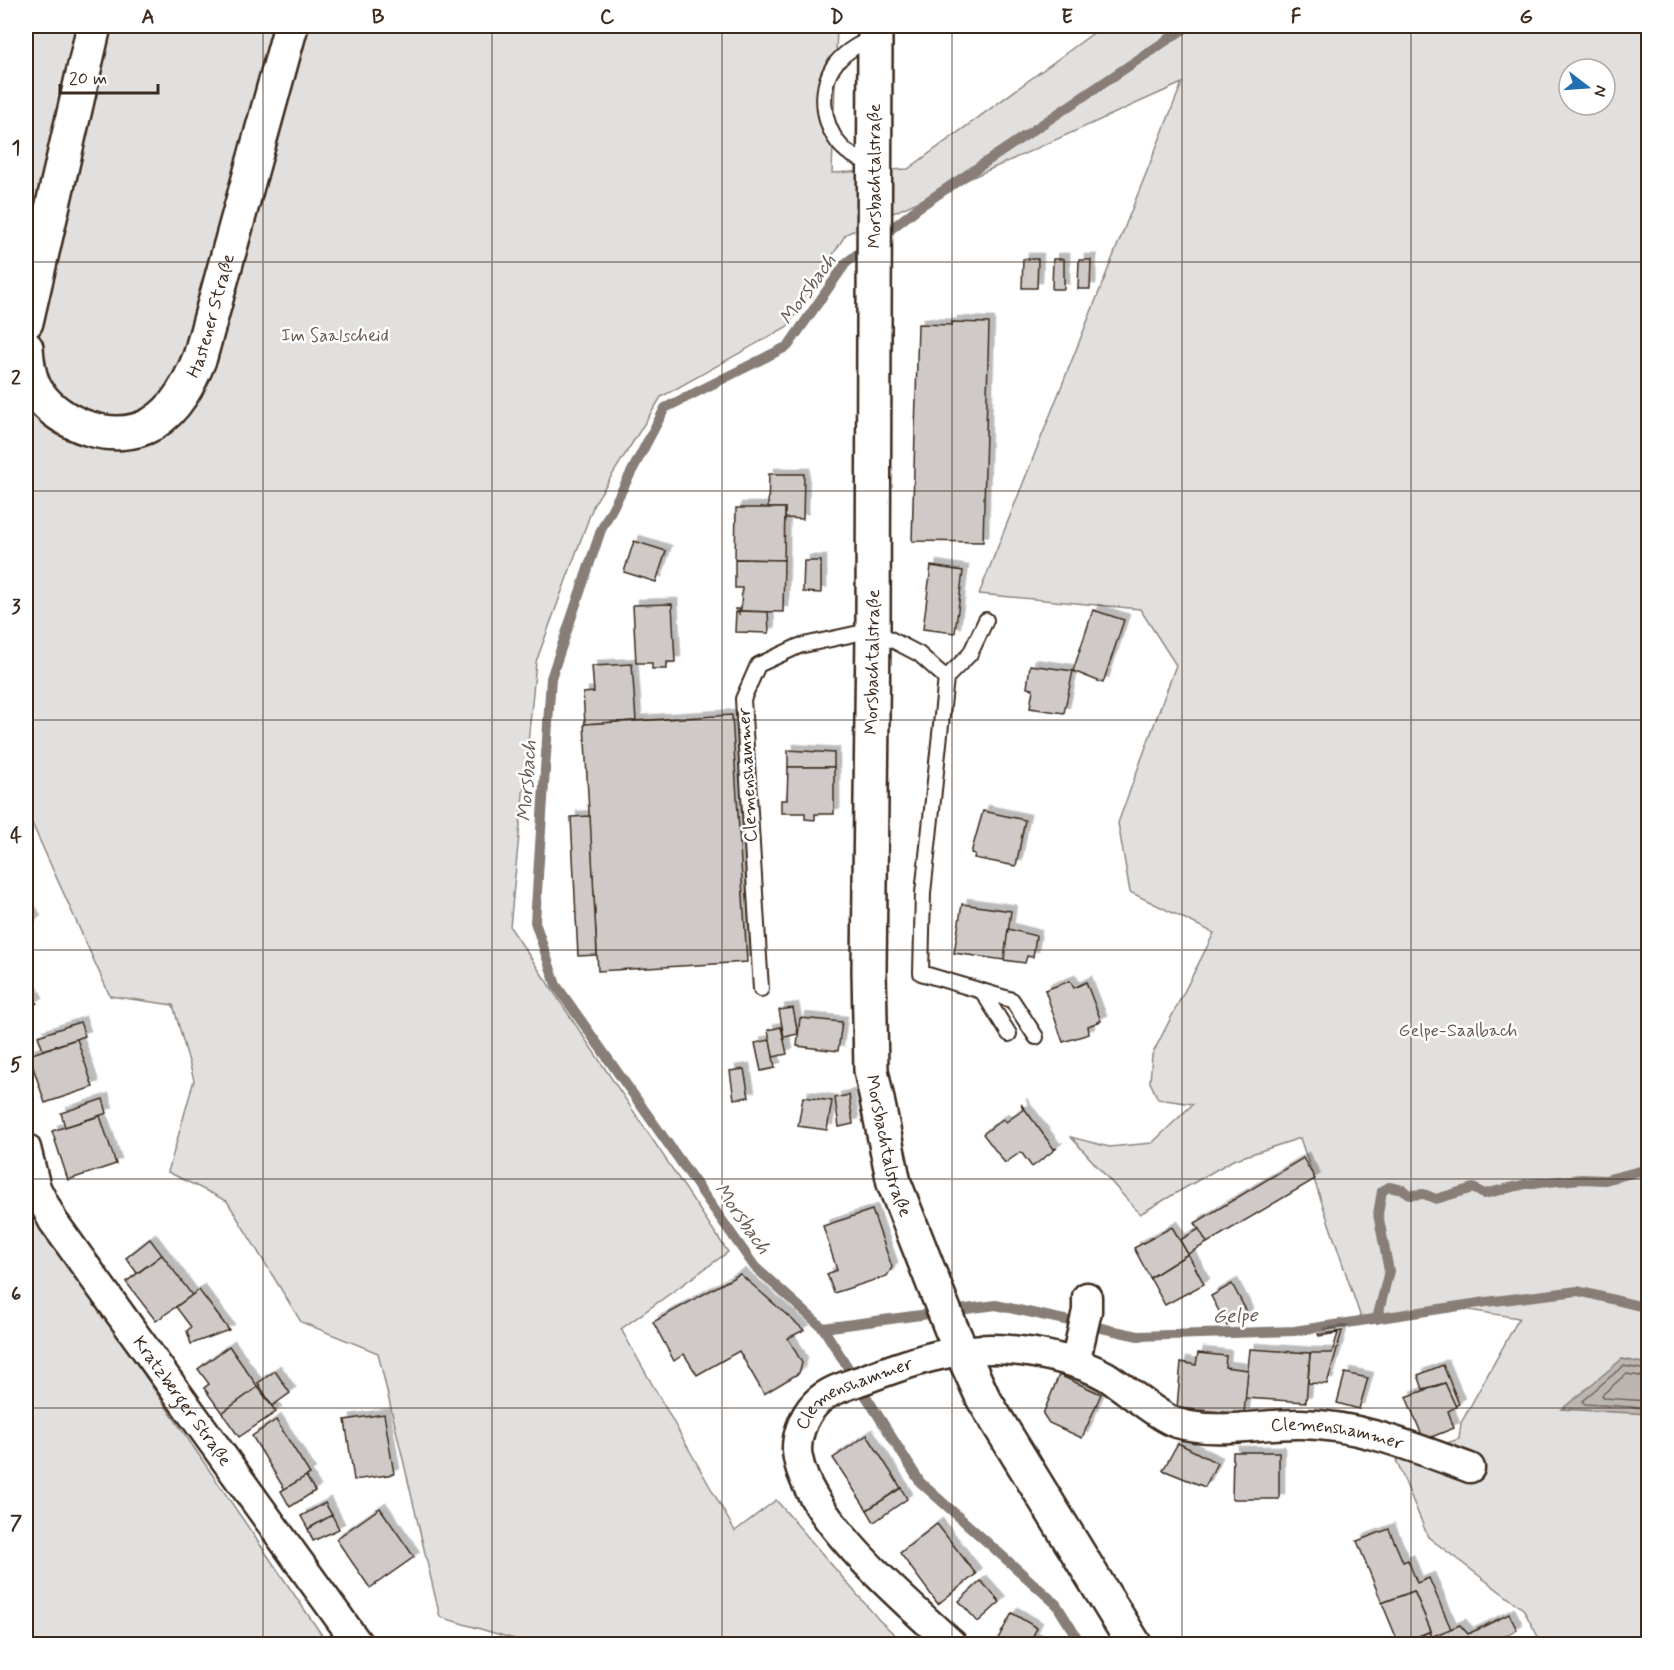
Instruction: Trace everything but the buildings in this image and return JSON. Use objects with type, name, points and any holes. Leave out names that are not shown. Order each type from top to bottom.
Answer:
[{"type":"main road","points":[[26,322],[94,26]]},
{"type":"main road","name":"Hastener Straße","points":[[26,348],[27,366],[36,391],[57,414],[74,424],[98,430],[128,432],[152,424],[176,404],[190,382],[200,357],[291,26]]},
{"type":"main road","name":"Morsbachtalstraße","points":[[874,31],[873,630],[868,969],[871,1070],[894,1183],[933,1288],[956,1339]]},
{"type":"main road","points":[[956,1339],[984,1398],[1134,1644]]},
{"type":"street","name":"Kratzberger Straße","points":[[26,1148],[36,1188],[53,1221],[358,1644]]},
{"type":"street","points":[[1074,1363],[1087,1304]]},
{"type":"street","name":"Clemenshammer","points":[[952,1644],[875,1573],[818,1503],[805,1480],[798,1458],[797,1441],[803,1424],[816,1403],[833,1392],[919,1359],[956,1339],[1074,1363],[1105,1375],[1176,1423],[1238,1430],[1300,1424],[1347,1428],[1385,1437],[1470,1468]]},
{"type":"lane","points":[[874,31],[834,65],[825,88],[824,113],[833,136],[850,154],[875,165]]},
{"type":"lane","points":[[986,620],[970,654],[946,678],[923,893],[921,973],[1012,1000],[1036,1037]]},
{"type":"lane","points":[[873,630],[919,654],[946,678]]},
{"type":"lane","name":"Clemenshammer","points":[[761,989],[743,699],[758,665],[799,646],[873,630]]},
{"type":"lane","points":[[982,991],[1009,1034]]},
{"type":"green space","name":"Im Saalscheid","points":[[26,26],[837,26],[832,173],[908,169],[1103,26],[1648,26],[1648,1644],[1542,1644],[1523,1609],[1428,1537],[1396,1460],[1459,1439],[1461,1423],[1519,1318],[1450,1307],[1362,1321],[1300,1138],[1233,1160],[1140,1214],[1071,1137],[1109,1147],[1152,1143],[1193,1104],[1158,1099],[1150,1082],[1152,1055],[1214,933],[1130,892],[1118,823],[1176,665],[1140,609],[979,594],[1182,83],[846,234],[788,326],[661,397],[594,504],[536,662],[510,927],[728,1252],[621,1329],[735,1531],[776,1500],[879,1620],[905,1644],[531,1644],[440,1617],[378,1353],[301,1322],[227,1201],[168,1172],[194,1080],[173,1005],[110,996],[26,810]]},
{"type":"green space","points":[[26,1202],[328,1644],[26,1644]]},
{"type":"water","points":[[1622,1359],[1648,1364],[1648,1414],[1562,1409]]},
{"type":"waterway","name":"Morsbach","points":[[882,236],[919,207],[1188,26]]},
{"type":"waterway","name":"Morsbach","points":[[869,245],[846,263],[788,346],[665,408],[601,530],[551,678],[535,922],[556,985],[755,1267],[823,1328],[920,1482],[1056,1604],[1081,1644]]},
{"type":"waterway","points":[[1377,1319],[1389,1271],[1378,1214],[1382,1191],[1389,1187],[1403,1190],[1410,1195],[1424,1194],[1436,1199],[1473,1188],[1484,1194],[1526,1184],[1582,1179],[1605,1180],[1648,1169]]},
{"type":"waterway","name":"Gelpe","points":[[823,1328],[996,1305],[1138,1336],[1294,1331],[1486,1302],[1578,1291],[1648,1308]]},
{"type":"park label","name":"Gelpe-Saalbach","points":[[1458,1030]]}]
